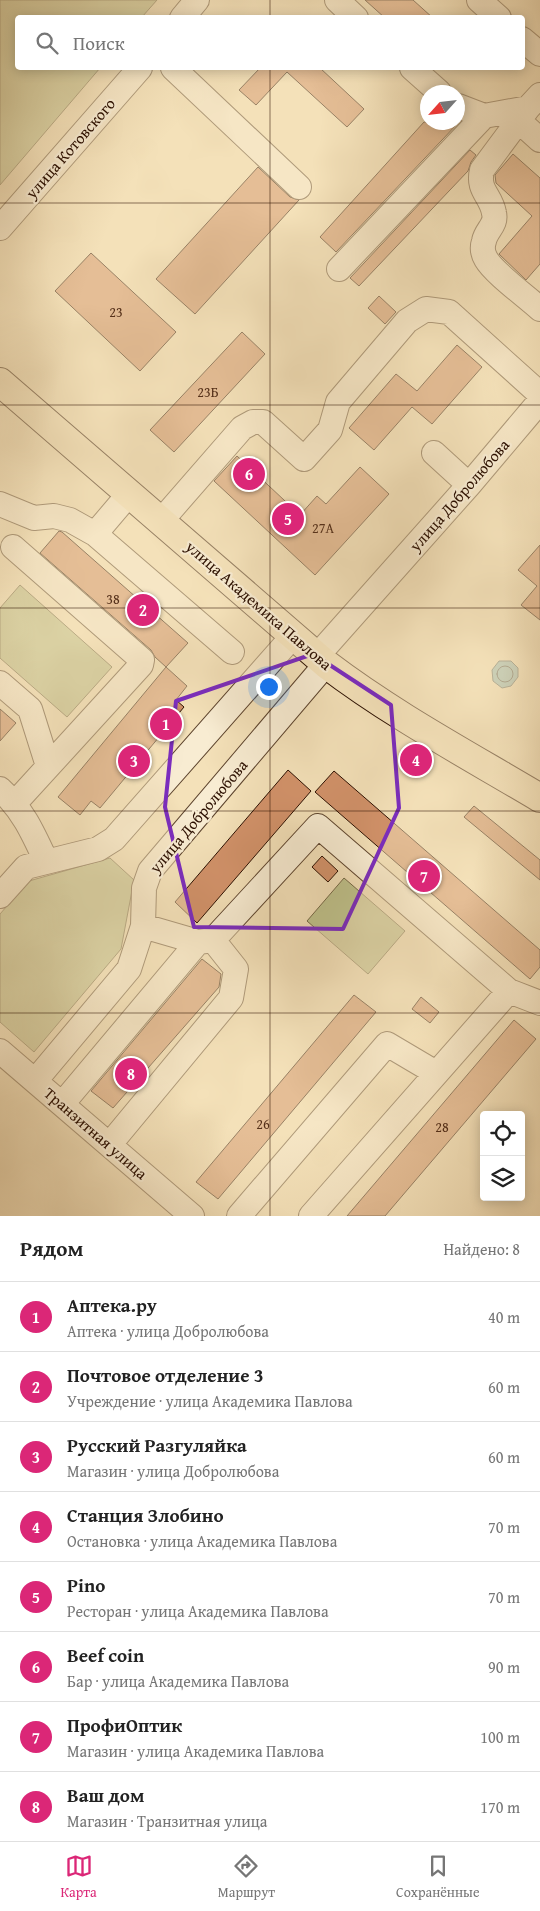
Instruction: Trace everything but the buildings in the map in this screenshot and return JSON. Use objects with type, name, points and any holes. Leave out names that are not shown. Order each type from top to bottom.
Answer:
[{"type":"main road","name":"улица Академика Павлова","points":[[0,382],[321,660],[351,683],[436,737],[540,798]]},
{"type":"street","points":[[184,15],[197,0]]},
{"type":"street","points":[[337,0],[353,15]]},
{"type":"street","points":[[479,0],[495,15]]},
{"type":"street","points":[[525,42],[540,54]]},
{"type":"street","name":"улица Котовского","points":[[0,228],[138,70]]},
{"type":"street","points":[[175,70],[299,187]]},
{"type":"street","points":[[414,70],[432,85]]},
{"type":"street","points":[[465,109],[484,116],[529,108]]},
{"type":"street","points":[[529,108],[540,140]]},
{"type":"street","points":[[529,108],[486,162],[482,170],[482,190],[490,203],[494,218],[492,228],[484,240],[483,247],[484,255],[492,267],[540,309]]},
{"type":"street","points":[[339,269],[484,116]]},
{"type":"street","points":[[161,521],[242,428],[253,422],[262,422],[304,459],[330,430],[338,402],[408,321],[426,309],[449,312],[540,394]]},
{"type":"street","name":"улица Добролюбова","points":[[35,1081],[129,969],[143,926],[144,888],[150,871],[321,660],[540,401]]},
{"type":"street","points":[[434,453],[469,484]]},
{"type":"street","points":[[95,534],[129,494]]},
{"type":"street","points":[[0,504],[34,518],[54,516],[70,520],[95,534],[232,652]]},
{"type":"street","points":[[34,518],[6,554],[142,660],[141,665],[48,766],[7,796],[33,832],[46,861]]},
{"type":"street","points":[[0,896],[26,867],[98,848],[114,839],[293,636]]},
{"type":"street","points":[[0,683],[30,709],[48,766]]},
{"type":"street","points":[[62,1103],[206,941],[318,826],[509,991],[540,1003]]},
{"type":"street","points":[[110,1144],[231,998],[236,969],[206,941],[143,926]]},
{"type":"street","points":[[311,1216],[509,991]]},
{"type":"street","points":[[239,1216],[387,1044],[436,1073]]},
{"type":"street","name":"Транзитная улица","points":[[0,1051],[192,1216]]},
{"type":"highlighted area","points":[[313,654],[391,705],[399,808],[343,929],[194,927],[165,807],[176,701]]},
{"type":"green space","points":[[0,0],[157,0],[144,15],[15,15],[15,70],[98,70],[0,185]]},
{"type":"green space","points":[[20,585],[112,667],[67,717],[0,658],[0,608]]},
{"type":"green space","points":[[110,858],[134,880],[121,949],[34,1052],[0,1022],[0,914],[29,881]]},
{"type":"green space","points":[[344,878],[405,931],[368,974],[307,921]]},
{"type":"water","points":[[499,661],[511,661],[518,668],[518,677],[511,686],[502,688],[493,681],[492,670]]},
{"type":"place","name":"Beef coin","points":[[249,474]]},
{"type":"place","name":"Pino","points":[[288,519]]},
{"type":"place","name":"Почтовое отделение 3","points":[[143,610]]},
{"type":"place","name":"Аптека.ру","points":[[166,724]]},
{"type":"place","name":"Станция Злобино","points":[[416,760]]},
{"type":"place","name":"Русский Разгуляйка","points":[[134,761]]},
{"type":"place","name":"ПрофиОптик","points":[[424,876]]},
{"type":"place","name":"Ваш дом","points":[[131,1074]]}]
